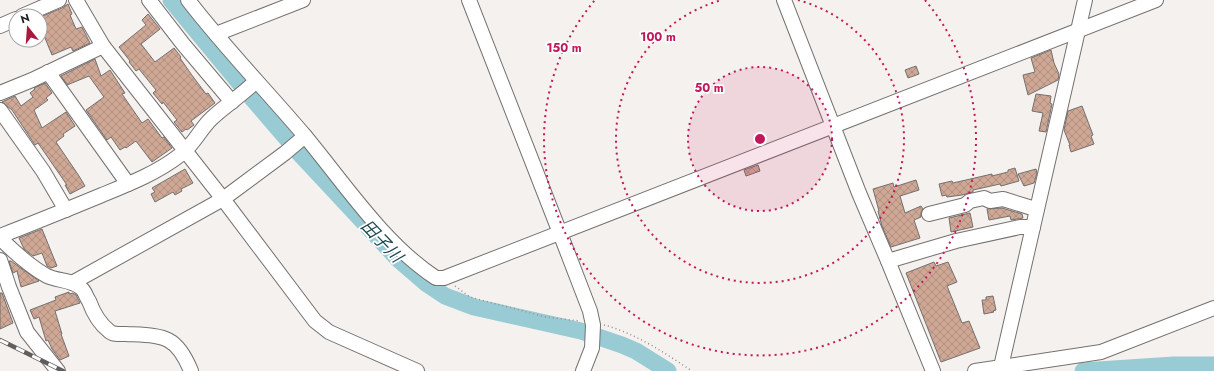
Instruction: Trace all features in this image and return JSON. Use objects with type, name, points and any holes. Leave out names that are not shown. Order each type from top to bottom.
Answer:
[{"type":"street","points":[[40,8],[59,0]]},
{"type":"street","points":[[76,0],[103,46],[223,199],[315,321],[329,332],[417,371]]},
{"type":"street","points":[[149,0],[183,44],[236,99]]},
{"type":"street","points":[[188,0],[254,83],[356,200],[413,261],[436,278],[444,278],[1156,0]]},
{"type":"street","points":[[216,34],[303,0]]},
{"type":"street","points":[[469,0],[560,233],[593,324],[592,348],[583,371]]},
{"type":"street","points":[[784,0],[832,126],[933,371]]},
{"type":"street","points":[[1001,369],[1086,0]]},
{"type":"street","points":[[0,93],[32,80],[103,46]]},
{"type":"street","points":[[48,72],[128,184]]},
{"type":"street","points":[[190,371],[185,358],[178,347],[171,341],[156,335],[118,334],[110,332],[96,316],[84,291],[81,288],[72,283],[49,277],[27,264],[0,237],[128,184],[164,166],[185,151],[212,118],[254,83]]},
{"type":"street","points":[[0,110],[43,171],[66,210]]},
{"type":"street","points":[[72,283],[223,199],[303,138]]},
{"type":"street","points":[[929,214],[965,205],[970,201],[984,198],[990,201],[1003,199],[1032,208],[1037,208]]},
{"type":"street","points":[[888,261],[956,241],[1020,227],[1033,227]]},
{"type":"street","points":[[0,260],[5,289],[27,332],[58,371]]},
{"type":"street","points":[[975,371],[1001,369],[1101,352],[1214,308]]},
{"type":"path","points":[[444,278],[470,297],[546,317],[620,329],[692,371]]},
{"type":"building","points":[[68,4],[72,14],[70,15],[76,29],[82,27],[90,43],[73,51],[71,47],[52,55],[48,45],[48,14]]},
{"type":"building","points":[[148,14],[160,29],[141,44],[155,62],[174,48],[191,74],[215,103],[191,121],[194,125],[182,132],[174,122],[177,120],[163,102],[162,104],[153,93],[156,90],[139,69],[136,71],[119,47],[146,25],[142,20]]},
{"type":"building","points":[[1051,50],[1054,63],[1059,74],[1058,80],[1028,95],[1023,75],[1035,72],[1031,58]]},
{"type":"building","points":[[95,59],[101,76],[110,70],[125,93],[122,94],[142,123],[148,119],[162,138],[164,137],[172,148],[152,162],[136,141],[120,150],[111,137],[107,140],[86,110],[104,97],[89,76],[67,85],[61,76]]},
{"type":"building","points":[[916,66],[919,74],[908,78],[905,70]]},
{"type":"building","points":[[45,83],[52,93],[46,98],[48,100],[34,110],[42,128],[66,112],[75,126],[63,134],[64,136],[56,142],[85,186],[70,194],[65,185],[67,185],[38,143],[35,145],[12,110],[2,102],[15,96],[21,106],[33,97],[30,93],[35,89],[34,88]]},
{"type":"building","points":[[1036,94],[1051,96],[1050,103],[1052,104],[1046,132],[1039,131],[1043,113],[1032,111]]},
{"type":"building","points":[[1082,106],[1093,135],[1091,136],[1094,144],[1071,152],[1064,130],[1068,111]]},
{"type":"building","points":[[758,165],[760,171],[746,176],[744,170]]},
{"type":"building","points":[[1015,168],[1019,181],[1001,186],[1000,184],[973,190],[973,192],[962,195],[947,197],[946,195],[942,196],[939,184],[952,181],[953,183],[992,174],[992,176],[1008,172],[1008,170]]},
{"type":"building","points":[[185,169],[193,183],[181,189],[182,191],[175,195],[173,192],[155,202],[151,194],[155,192],[152,188]]},
{"type":"building","points":[[1036,169],[1037,173],[1034,183],[1024,186],[1018,174]]},
{"type":"building","points":[[916,180],[919,190],[900,196],[905,213],[921,206],[923,209],[921,212],[921,217],[914,220],[920,238],[891,247],[882,226],[873,189],[893,183],[894,187]]},
{"type":"building","points":[[1002,208],[1022,214],[1023,218],[1011,220],[1010,216],[989,220],[987,209]]},
{"type":"building","points":[[970,213],[973,227],[951,232],[949,218]]},
{"type":"building","points":[[42,229],[57,266],[51,268],[47,266],[42,253],[33,256],[24,249],[19,238]]},
{"type":"building","points":[[9,261],[39,281],[21,287],[17,271],[13,273]]},
{"type":"building","points":[[934,262],[936,266],[948,262],[957,282],[947,286],[962,323],[969,321],[980,348],[941,362],[906,273]]},
{"type":"building","points":[[69,292],[69,294],[73,293],[76,295],[80,303],[55,311],[69,356],[60,360],[52,349],[48,340],[46,341],[39,317],[34,319],[30,310],[56,300],[55,297]]},
{"type":"building","points":[[0,293],[2,293],[13,323],[0,329]]},
{"type":"building","points":[[993,296],[996,310],[993,311],[994,312],[984,314],[982,300],[986,300],[986,297]]},
{"type":"waterway","name":"田子川","points":[[171,0],[300,154],[398,259],[427,284],[445,296],[474,307],[581,331],[622,345],[636,351],[668,371]]},
{"type":"waterway","name":"田子川","points":[[1083,371],[1174,365],[1214,365]]},
{"type":"railway","points":[[0,340],[63,371]]}]
